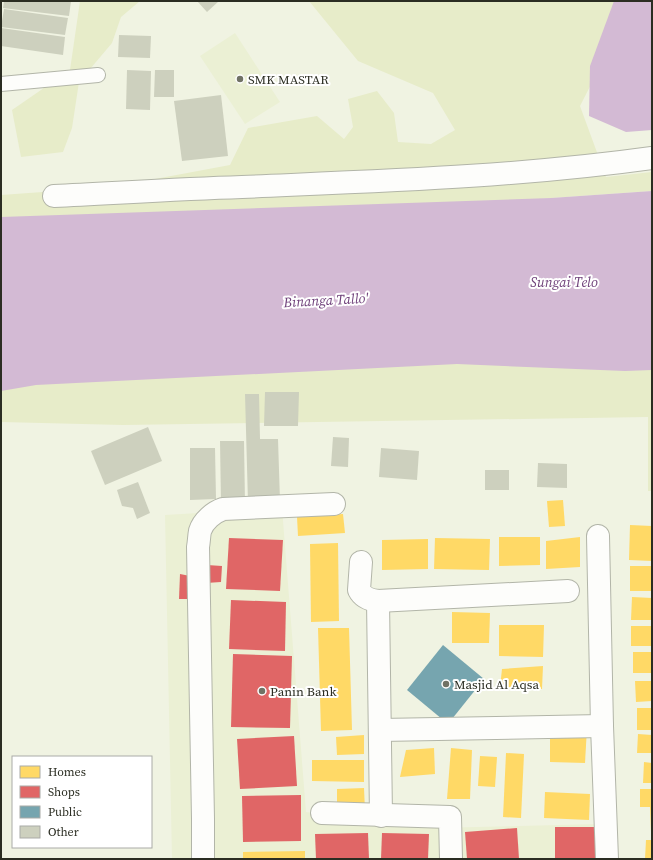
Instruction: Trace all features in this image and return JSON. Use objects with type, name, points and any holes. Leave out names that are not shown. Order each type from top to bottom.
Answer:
[{"type":"street","points":[[54,196],[397,180],[594,166],[652,158]]},
{"type":"street","points":[[203,859],[198,547],[200,530],[212,514],[223,509],[334,504]]},
{"type":"street","points":[[598,536],[602,726],[607,859]]},
{"type":"street","points":[[361,562],[359,590],[361,594],[369,600],[378,601],[568,591]]},
{"type":"street","points":[[378,601],[381,816]]},
{"type":"street","points":[[380,730],[602,726]]},
{"type":"street","points":[[322,813],[450,817],[451,859]]},
{"type":"lane","points":[[1,84],[98,75]]},
{"type":"shaded area","points":[[80,1],[140,1],[121,17],[112,43],[79,82],[72,128],[63,152],[21,157],[12,110],[70,70]]},
{"type":"shaded area","points":[[309,1],[628,1],[626,16],[580,106],[606,177],[652,172],[652,191],[551,198],[1,251],[1,195],[112,187],[230,165],[248,128],[317,116],[344,139],[353,127],[348,99],[377,91],[394,113],[398,142],[431,144],[455,130],[433,93],[358,61]]},
{"type":"shaded area","name":"SMK MASTAR","points":[[235,33],[280,102],[245,124],[200,56]]},
{"type":"shaded area","points":[[652,341],[652,491],[648,491],[648,417],[123,425],[1,422],[1,367]]},
{"type":"shaded area","points":[[282,508],[306,812],[431,828],[601,824],[601,859],[172,859],[165,515]]},
{"type":"water","points":[[614,1],[652,1],[652,130],[626,132],[589,116],[590,66]]},
{"type":"water","name":"Sungai Telo","points":[[652,191],[652,370],[625,371],[457,364],[36,385],[1,391],[1,217],[551,198]]},
{"type":"building: Homes","points":[[563,500],[565,526],[549,527],[547,501]]},
{"type":"building: Homes","points":[[343,514],[345,533],[298,536],[297,517]]},
{"type":"building: Homes","points":[[630,525],[652,526],[652,561],[629,560]]},
{"type":"building: Homes","points":[[499,537],[540,537],[540,565],[499,566]]},
{"type":"building: Homes","points":[[580,537],[580,567],[546,569],[546,541]]},
{"type":"building: Homes","points":[[435,538],[490,539],[489,570],[434,569]]},
{"type":"building: Homes","points":[[428,539],[428,569],[382,570],[382,540]]},
{"type":"building: Homes","points":[[338,543],[339,621],[311,622],[310,544]]},
{"type":"building: Homes","points":[[630,566],[652,566],[652,591],[630,591]]},
{"type":"building: Homes","points":[[632,597],[652,598],[652,620],[631,620]]},
{"type":"building: Homes","points":[[452,612],[490,613],[489,643],[452,643]]},
{"type":"building: Homes","points":[[499,625],[544,625],[543,657],[499,656]]},
{"type":"building: Homes","points":[[631,626],[652,626],[652,646],[631,646]]},
{"type":"building: Homes","points":[[318,628],[349,628],[352,730],[321,731]]},
{"type":"building: Homes","points":[[633,652],[652,652],[652,673],[633,673]]},
{"type":"building: Homes","points":[[543,666],[542,689],[500,687],[502,669]]},
{"type":"building: Homes","points":[[635,681],[652,681],[652,701],[636,702]]},
{"type":"building: Homes","points":[[637,708],[652,708],[652,730],[637,730]]},
{"type":"building: Homes","points":[[587,728],[585,763],[550,762],[550,729]]},
{"type":"building: Homes","points":[[638,734],[652,735],[652,753],[637,753]]},
{"type":"building: Homes","points":[[364,735],[364,754],[337,755],[336,737]]},
{"type":"building: Homes","points":[[434,748],[435,774],[400,777],[406,750]]},
{"type":"building: Homes","points":[[451,748],[472,750],[470,799],[447,799]]},
{"type":"building: Homes","points":[[506,753],[524,754],[521,818],[503,817]]},
{"type":"building: Homes","points":[[480,756],[497,757],[495,787],[478,786]]},
{"type":"building: Homes","points":[[312,760],[364,760],[364,782],[312,781]]},
{"type":"building: Homes","points":[[644,762],[652,763],[652,783],[643,783]]},
{"type":"building: Homes","points":[[364,788],[365,811],[337,811],[337,789]]},
{"type":"building: Homes","points":[[640,789],[652,789],[652,832],[650,807],[640,807]]},
{"type":"building: Homes","points":[[545,792],[590,794],[589,820],[544,818]]},
{"type":"building: Homes","points":[[646,840],[652,840],[652,859],[645,859]]},
{"type":"building: Homes","points":[[305,851],[305,859],[243,859],[243,852]]},
{"type":"building: Shops","points":[[229,538],[283,540],[280,591],[226,589]]},
{"type":"building: Shops","points":[[207,565],[222,566],[221,582],[206,583]]},
{"type":"building: Shops","points":[[180,574],[190,576],[188,599],[179,599]]},
{"type":"building: Shops","points":[[231,600],[286,602],[285,651],[229,649]]},
{"type":"building: Shops","name":"Panin Bank","points":[[233,654],[292,656],[290,728],[231,727]]},
{"type":"building: Shops","points":[[294,736],[297,786],[240,789],[237,739]]},
{"type":"building: Shops","points":[[301,795],[301,841],[243,842],[242,796]]},
{"type":"building: Shops","points":[[555,827],[598,827],[598,859],[555,859]]},
{"type":"building: Shops","points":[[517,828],[519,859],[467,859],[465,832]]},
{"type":"building: Shops","points":[[368,833],[369,859],[316,859],[315,834]]},
{"type":"building: Shops","points":[[382,833],[429,834],[428,859],[381,859]]},
{"type":"building: Public","name":"Masjid Al Aqsa","points":[[443,645],[484,679],[448,724],[407,690]]},
{"type":"building: Other","points":[[4,1],[71,1],[69,16],[3,8]]},
{"type":"building: Other","points":[[197,1],[219,1],[207,12]]},
{"type":"building: Other","points":[[4,9],[68,18],[65,35],[1,27]]},
{"type":"building: Other","points":[[1,28],[65,37],[63,55],[1,46]]},
{"type":"building: Other","points":[[119,35],[151,36],[150,58],[118,57]]},
{"type":"building: Other","points":[[127,70],[151,71],[150,110],[126,109]]},
{"type":"building: Other","points":[[155,70],[174,70],[174,97],[154,97]]},
{"type":"building: Other","points":[[221,95],[228,156],[182,161],[174,101]]},
{"type":"building: Other","points":[[265,392],[299,392],[298,426],[264,426]]},
{"type":"building: Other","points":[[245,394],[259,394],[260,439],[278,439],[280,501],[248,503]]},
{"type":"building: Other","points":[[148,427],[162,461],[105,485],[91,451]]},
{"type":"building: Other","points":[[333,437],[349,438],[348,467],[331,466]]},
{"type":"building: Other","points":[[220,441],[244,441],[245,504],[221,504]]},
{"type":"building: Other","points":[[190,448],[215,448],[216,499],[190,500]]},
{"type":"building: Other","points":[[381,448],[419,451],[417,480],[379,477]]},
{"type":"building: Other","points":[[538,463],[567,464],[567,488],[537,487]]},
{"type":"building: Other","points":[[485,470],[509,470],[509,490],[485,490]]},
{"type":"building: Other","points":[[138,482],[150,513],[137,519],[133,508],[122,506],[117,490]]},
{"type":"place","name":"SMK MASTAR","points":[[240,79]]},
{"type":"place","name":"Masjid Al Aqsa","points":[[446,684]]},
{"type":"place","name":"Panin Bank","points":[[262,691]]},
{"type":"water label","name":"Binanga Tallo'","points":[[326,300]]}]
